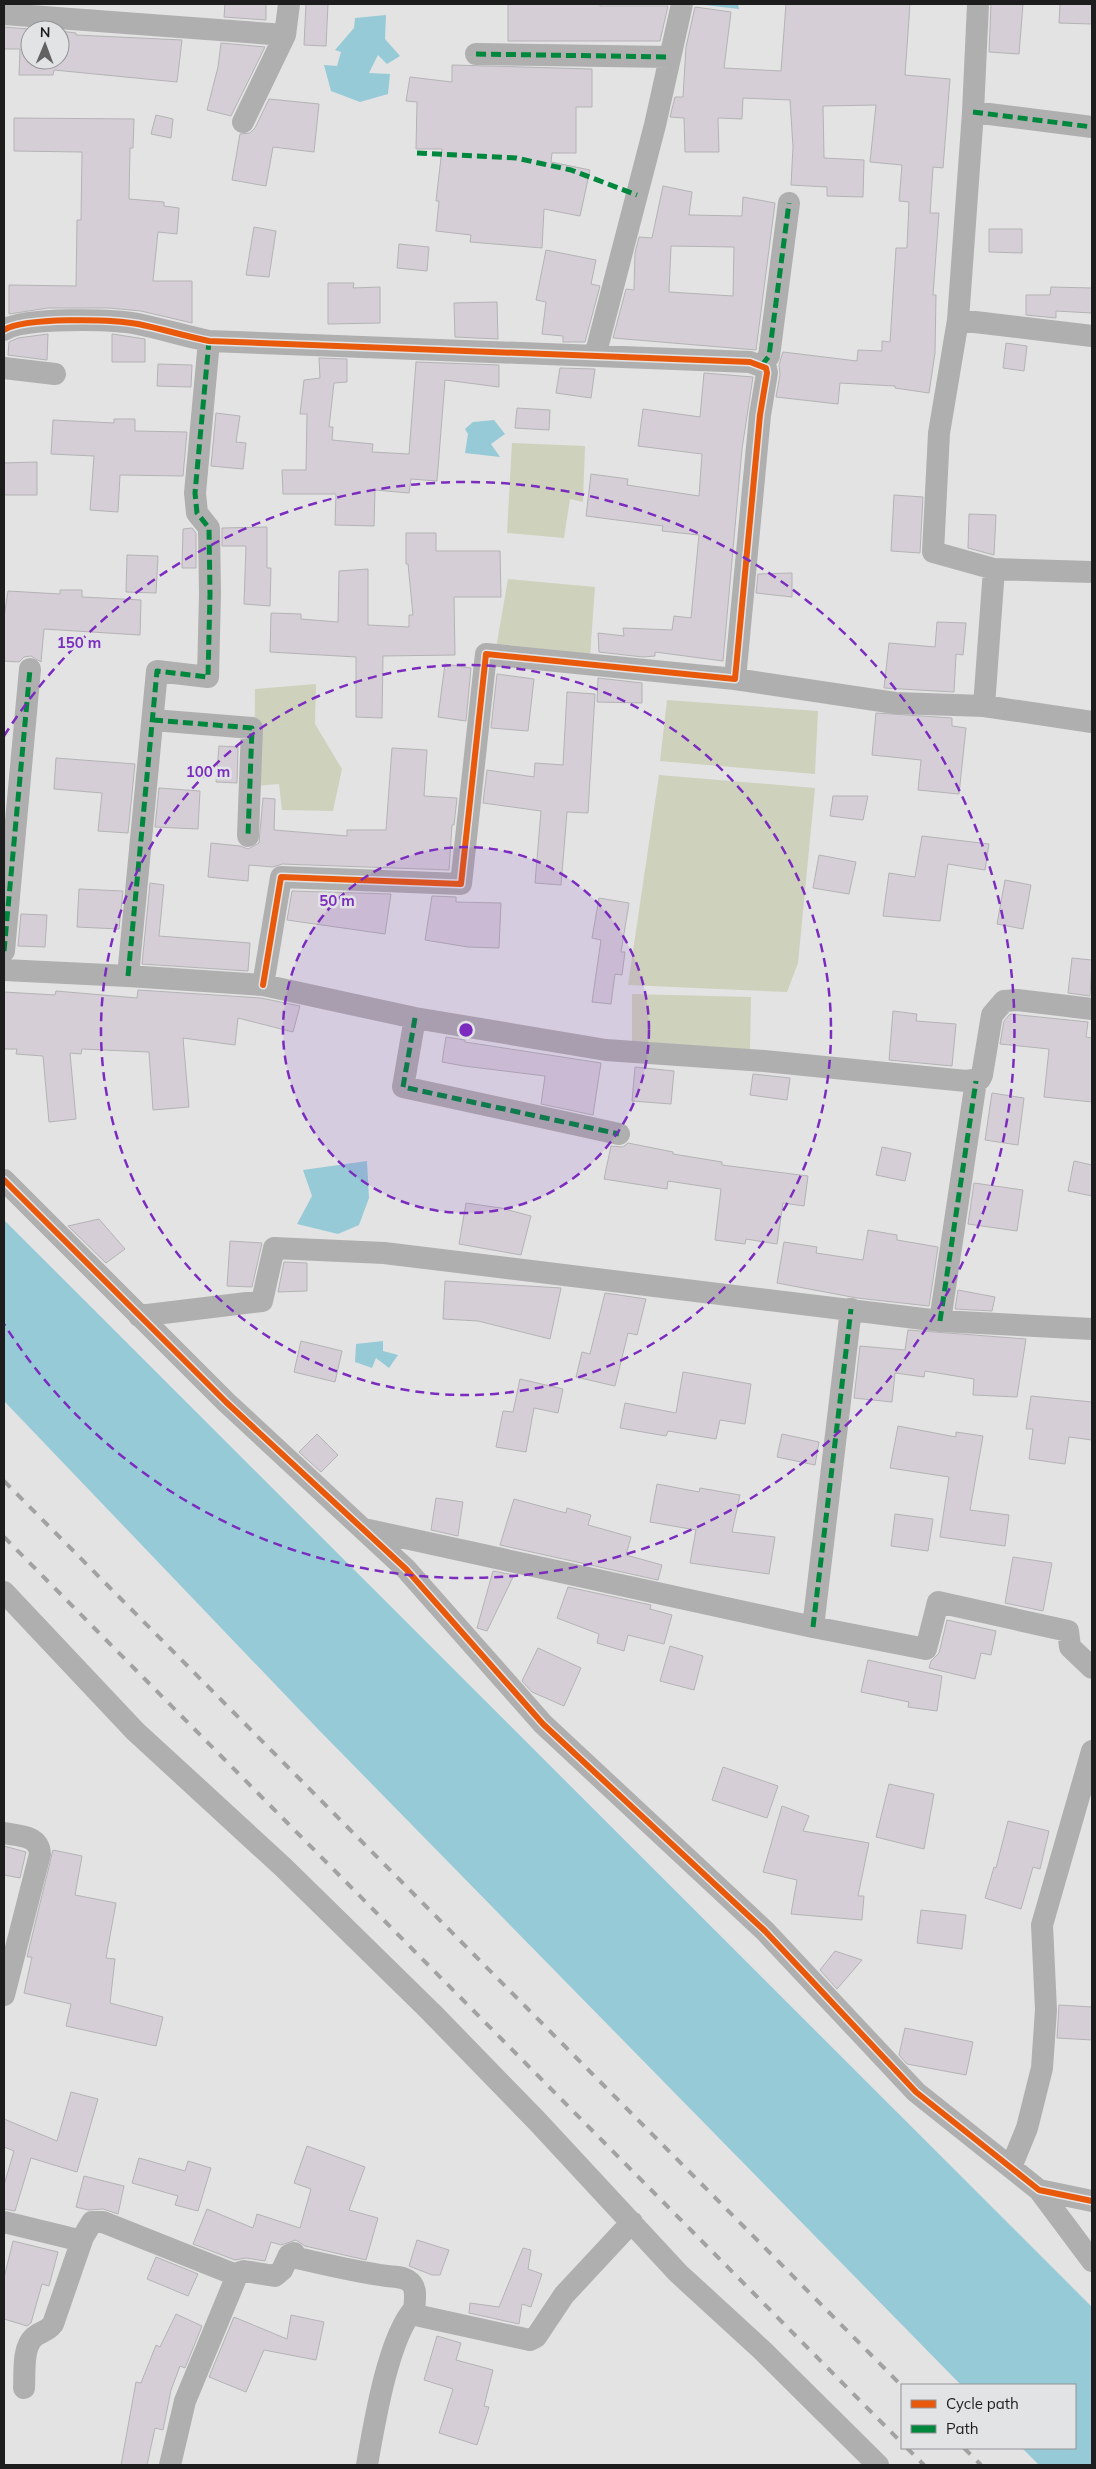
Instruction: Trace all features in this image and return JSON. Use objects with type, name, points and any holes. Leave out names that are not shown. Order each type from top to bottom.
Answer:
[{"type":"street","points":[[243,122],[285,35],[288,4]]},
{"type":"street","points":[[595,356],[655,125],[682,4]]},
{"type":"street","points":[[978,4],[973,112],[958,320],[938,433],[934,552],[994,569],[1092,572]]},
{"type":"street","points":[[4,14],[285,35]]},
{"type":"street","points":[[476,54],[670,57]]},
{"type":"street","points":[[973,112],[1092,127]]},
{"type":"street","points":[[762,365],[769,356],[789,203]]},
{"type":"street","points":[[958,320],[1092,336]]},
{"type":"street","points":[[4,330],[28,322],[108,322],[136,324],[209,341],[750,362],[762,365],[767,373],[760,415],[735,679]]},
{"type":"street","points":[[128,976],[157,671],[208,677],[209,528],[197,513],[195,493],[209,341]]},
{"type":"street","points":[[4,368],[54,374]]},
{"type":"street","points":[[984,706],[994,569]]},
{"type":"street","points":[[263,985],[282,877],[461,884],[486,654],[735,679],[896,703],[984,706],[1092,722]]},
{"type":"street","points":[[4,951],[30,669]]},
{"type":"street","points":[[153,720],[252,728],[248,836]]},
{"type":"street","points":[[4,970],[263,985],[415,1018],[606,1050],[764,1061],[976,1081]]},
{"type":"street","points":[[940,1321],[976,1081],[982,1075],[986,1063],[992,1015],[1004,1002],[1017,1000],[1092,1009]]},
{"type":"street","points":[[415,1018],[403,1087],[619,1134]]},
{"type":"street","points":[[4,1180],[226,1402],[406,1570],[543,1724],[765,1931],[916,2092],[1039,2190],[1092,2261]]},
{"type":"street","points":[[139,1316],[262,1301],[274,1248],[384,1253],[940,1321],[1092,1329]]},
{"type":"street","points":[[813,1627],[851,1309]]},
{"type":"street","points":[[364,1529],[813,1627],[926,1649],[938,1602],[1068,1631],[1070,1647],[1092,1668]]},
{"type":"street","points":[[4,1592],[135,1731],[283,1867],[431,2012],[632,2222],[678,2273],[763,2351],[878,2465]]},
{"type":"street","points":[[1010,2167],[1027,2128],[1042,2068],[1046,2010],[1042,1925],[1092,1751]]},
{"type":"street","points":[[4,1833],[35,1840],[40,1846],[40,1854],[4,1995]]},
{"type":"street","points":[[1039,2190],[1092,2201]]},
{"type":"street","points":[[4,2222],[74,2240],[83,2237]]},
{"type":"street","points":[[24,2388],[26,2350],[29,2342],[34,2336],[48,2331],[53,2324],[83,2237],[92,2222],[104,2222],[236,2275]]},
{"type":"street","points":[[170,2465],[184,2401],[236,2275],[244,2271],[276,2276],[282,2270],[289,2255],[294,2253],[297,2258],[349,2271],[402,2277],[410,2281],[415,2294],[414,2309],[416,2314],[420,2316],[530,2340],[536,2337],[564,2295],[632,2222]]},
{"type":"street","points":[[367,2465],[398,2333],[406,2318],[414,2309]]},
{"type":"green space","points":[[512,443],[585,446],[583,502],[570,499],[564,538],[507,533]]},
{"type":"green space","points":[[508,579],[595,587],[590,657],[496,648]]},
{"type":"green space","points":[[316,684],[315,724],[342,769],[333,811],[282,810],[279,784],[254,786],[255,689]]},
{"type":"green space","points":[[667,700],[818,711],[815,774],[660,761]]},
{"type":"green space","points":[[659,775],[815,788],[798,963],[787,992],[628,985]]},
{"type":"green space","points":[[632,994],[751,997],[750,1050],[632,1041]]},
{"type":"water","points":[[696,4],[738,4],[739,9]]},
{"type":"water","points":[[386,15],[385,39],[400,56],[387,64],[378,55],[369,73],[390,74],[388,94],[360,102],[331,91],[324,65],[337,66],[341,52],[335,50],[354,28],[355,18]]},
{"type":"water","points":[[494,420],[505,434],[491,444],[500,457],[465,453],[468,434],[465,429],[473,422]]},
{"type":"water","points":[[367,1161],[369,1198],[359,1225],[338,1234],[297,1224],[312,1196],[303,1170]]},
{"type":"water","points":[[4,1220],[1092,2307],[1092,2465],[1039,2465],[1023,2449],[1076,2449],[1076,2384],[960,2384],[314,1725],[4,1401]]},
{"type":"water","points":[[383,1341],[383,1351],[398,1355],[389,1368],[376,1358],[372,1368],[355,1362],[356,1344]]},
{"type":"building","points":[[225,4],[266,4],[266,20],[224,17]]},
{"type":"building","points":[[306,4],[328,4],[326,46],[304,45]]},
{"type":"building","points":[[508,4],[668,6],[660,41],[508,41]]},
{"type":"building","points":[[786,4],[910,4],[905,75],[950,79],[943,168],[933,167],[930,213],[939,213],[933,295],[936,295],[935,353],[929,393],[895,388],[895,386],[840,383],[838,404],[776,397],[780,375],[779,365],[783,352],[857,361],[858,350],[882,351],[882,341],[890,342],[896,248],[907,248],[909,202],[899,201],[902,165],[870,162],[876,105],[823,106],[824,158],[864,160],[863,197],[827,196],[827,187],[791,185],[793,147],[790,100],[743,98],[742,119],[718,118],[719,152],[685,152],[684,118],[670,117],[675,97],[683,97],[686,47],[695,7],[731,12],[724,68],[781,71]]},
{"type":"building","points":[[991,4],[1023,4],[1019,54],[989,52]]},
{"type":"building","points":[[1060,4],[1092,4],[1092,24],[1059,23]]},
{"type":"building","points":[[4,27],[20,28],[20,49],[4,49]]},
{"type":"building","points":[[70,32],[76,33],[76,35],[182,40],[177,82],[54,70],[70,70]]},
{"type":"building","points":[[221,43],[265,47],[231,116],[207,110],[218,67]]},
{"type":"building","points":[[20,49],[20,70],[54,70],[53,75],[19,75]]},
{"type":"building","points":[[452,65],[592,69],[592,107],[576,107],[576,153],[552,153],[551,162],[590,170],[580,216],[544,209],[542,248],[470,242],[471,235],[436,231],[439,201],[436,201],[442,149],[416,149],[417,102],[406,101],[410,77],[452,82]]},
{"type":"building","points":[[269,99],[319,104],[314,152],[273,147],[266,186],[232,180],[240,134],[250,133],[255,128]]},
{"type":"building","points":[[156,115],[173,119],[171,138],[151,134]]},
{"type":"building","points":[[14,118],[134,119],[133,148],[130,148],[129,199],[164,202],[164,206],[179,208],[177,234],[158,232],[153,281],[192,281],[192,323],[141,311],[109,308],[48,308],[9,314],[9,285],[76,286],[77,220],[81,220],[82,152],[14,151]]},
{"type":"building","points":[[663,186],[692,192],[689,215],[742,216],[743,197],[775,203],[756,350],[613,338],[626,289],[634,290],[635,253],[639,237],[652,238]],"holes":[[[671,246],[734,247],[733,296],[669,292]]]},
{"type":"building","points":[[254,227],[276,231],[269,277],[246,275]]},
{"type":"building","points":[[989,229],[1022,229],[1022,253],[989,252]]},
{"type":"building","points":[[399,244],[429,247],[427,271],[397,268]]},
{"type":"building","points":[[546,250],[596,260],[591,284],[600,286],[585,342],[563,342],[563,336],[542,334],[546,302],[536,300]]},
{"type":"building","points":[[328,283],[354,283],[353,288],[380,287],[380,323],[328,324]]},
{"type":"building","points":[[1051,287],[1092,288],[1092,313],[1056,311],[1056,318],[1026,315],[1026,295],[1050,295]]},
{"type":"building","points":[[497,302],[498,339],[455,337],[454,303]]},
{"type":"building","points":[[48,334],[47,360],[8,355],[9,342],[18,338]]},
{"type":"building","points":[[112,334],[145,339],[145,362],[112,362]]},
{"type":"building","points":[[1006,343],[1027,346],[1024,371],[1003,368]]},
{"type":"building","points":[[319,358],[347,359],[347,382],[334,383],[329,427],[333,427],[332,440],[373,444],[372,452],[409,454],[416,362],[499,365],[499,387],[445,380],[437,481],[411,479],[409,493],[375,490],[374,526],[335,525],[336,494],[283,494],[282,470],[306,470],[307,414],[300,414],[304,380],[320,378]]},
{"type":"building","points":[[158,364],[192,365],[191,387],[157,386]]},
{"type":"building","points":[[560,368],[595,369],[591,398],[556,393]]},
{"type":"building","points":[[704,373],[753,377],[742,449],[723,661],[655,652],[655,656],[643,657],[599,652],[598,633],[624,636],[623,628],[672,630],[674,616],[691,618],[699,535],[662,531],[663,526],[586,516],[591,474],[628,479],[627,485],[699,496],[702,454],[638,446],[643,409],[700,417]]},
{"type":"building","points":[[517,408],[550,410],[549,430],[515,428]]},
{"type":"building","points":[[216,413],[240,416],[236,442],[246,443],[243,469],[211,466]]},
{"type":"building","points":[[114,419],[135,419],[135,431],[187,432],[183,476],[120,475],[118,512],[90,510],[94,456],[51,454],[53,420],[114,423]]},
{"type":"building","points":[[37,462],[37,495],[4,495],[4,463]]},
{"type":"building","points":[[894,495],[923,497],[920,553],[891,551]]},
{"type":"building","points":[[969,514],[996,515],[994,555],[968,548]]},
{"type":"building","points":[[267,527],[267,568],[271,568],[270,606],[244,604],[246,546],[222,546],[222,528]]},
{"type":"building","points":[[192,528],[196,533],[196,568],[182,568],[183,529]]},
{"type":"building","points":[[406,533],[436,533],[436,551],[500,551],[501,597],[454,597],[455,655],[383,656],[382,718],[356,717],[356,657],[270,652],[271,613],[301,614],[301,619],[338,622],[339,571],[368,569],[368,625],[409,627],[409,615],[413,615],[408,564],[406,564]]},
{"type":"building","points":[[127,555],[158,556],[156,593],[126,592]]},
{"type":"building","points":[[792,573],[792,597],[756,593],[758,574]]},
{"type":"building","points":[[60,590],[82,590],[82,597],[141,600],[140,635],[44,629],[41,662],[31,656],[24,657],[19,662],[4,661],[4,617],[8,591],[60,594]]},
{"type":"building","points":[[937,622],[966,623],[963,655],[956,654],[954,692],[884,688],[889,643],[935,647]]},
{"type":"building","points":[[445,664],[471,668],[466,721],[438,717]]},
{"type":"building","points":[[497,674],[534,679],[528,731],[491,728]]},
{"type":"building","points":[[598,678],[642,683],[642,703],[597,702]]},
{"type":"building","points":[[567,692],[595,694],[588,813],[567,812],[561,885],[535,883],[541,811],[483,803],[487,770],[534,777],[535,763],[563,765]]},
{"type":"building","points":[[876,713],[952,718],[952,726],[966,728],[959,794],[918,790],[921,760],[872,755]]},
{"type":"building","points":[[219,746],[238,747],[237,783],[216,782]]},
{"type":"building","points":[[392,748],[427,750],[424,796],[457,798],[454,825],[452,825],[449,870],[282,864],[273,867],[249,865],[248,881],[208,877],[211,843],[240,846],[248,849],[259,843],[263,798],[275,799],[274,830],[347,836],[347,830],[386,830]]},
{"type":"building","points":[[56,758],[135,764],[128,833],[98,831],[102,793],[54,789]]},
{"type":"building","points":[[159,788],[200,791],[198,829],[155,827]]},
{"type":"building","points":[[833,796],[868,796],[863,820],[830,816]]},
{"type":"building","points":[[922,836],[989,844],[985,870],[948,864],[940,921],[883,916],[889,873],[915,877]]},
{"type":"building","points":[[819,855],[856,862],[849,894],[813,888]]},
{"type":"building","points":[[1005,880],[1031,885],[1023,929],[997,924]]},
{"type":"building","points":[[150,883],[164,885],[159,936],[250,943],[248,971],[142,964]]},
{"type":"building","points":[[79,889],[123,891],[119,929],[77,927]]},
{"type":"building","points":[[292,891],[391,894],[385,934],[287,920]]},
{"type":"building","points":[[432,896],[456,897],[456,902],[501,903],[499,948],[468,947],[425,940]]},
{"type":"building","points":[[599,898],[629,903],[621,952],[625,952],[622,975],[615,974],[611,1004],[592,1002],[601,940],[592,938]]},
{"type":"building","points":[[21,914],[47,915],[45,947],[18,946]]},
{"type":"building","points":[[1072,958],[1092,960],[1090,996],[1068,993]]},
{"type":"building","points":[[138,990],[261,998],[300,1006],[293,1032],[238,1018],[235,1045],[183,1038],[189,1107],[153,1110],[149,1052],[82,1049],[81,1054],[70,1053],[76,1119],[49,1122],[43,1056],[16,1054],[17,1049],[4,1049],[4,992],[55,995],[56,991],[137,998]]},
{"type":"building","points":[[893,1011],[917,1014],[916,1021],[956,1024],[952,1066],[889,1060]]},
{"type":"building","points":[[1010,1014],[1088,1022],[1086,1037],[1092,1038],[1092,1102],[1044,1097],[1049,1049],[1000,1044],[1004,1021]]},
{"type":"building","points":[[446,1037],[465,1040],[465,1042],[601,1063],[593,1115],[541,1104],[545,1076],[442,1062]]},
{"type":"building","points":[[635,1067],[674,1071],[671,1104],[632,1101]]},
{"type":"building","points":[[753,1074],[790,1078],[787,1100],[750,1095]]},
{"type":"building","points":[[992,1093],[1024,1098],[1018,1145],[985,1140]]},
{"type":"building","points":[[628,1143],[673,1152],[673,1154],[722,1162],[722,1165],[808,1176],[804,1206],[783,1203],[777,1244],[746,1239],[745,1244],[715,1240],[721,1189],[668,1181],[667,1189],[604,1179],[611,1146],[623,1147]]},
{"type":"building","points":[[882,1147],[911,1153],[905,1181],[876,1175]]},
{"type":"building","points":[[1074,1161],[1092,1165],[1092,1196],[1068,1191]]},
{"type":"building","points":[[974,1183],[1023,1190],[1017,1231],[968,1224]]},
{"type":"building","points":[[466,1203],[501,1208],[531,1216],[521,1255],[459,1244]]},
{"type":"building","points":[[99,1219],[125,1249],[106,1263],[68,1226]]},
{"type":"building","points":[[868,1230],[897,1235],[897,1240],[938,1247],[929,1306],[857,1298],[777,1283],[784,1242],[817,1247],[816,1253],[863,1260]]},
{"type":"building","points":[[230,1241],[262,1243],[252,1287],[227,1286]]},
{"type":"building","points":[[284,1262],[307,1263],[307,1291],[278,1292]]},
{"type":"building","points":[[445,1281],[561,1288],[550,1339],[478,1321],[443,1319]]},
{"type":"building","points":[[958,1290],[995,1297],[992,1311],[955,1309]]},
{"type":"building","points":[[605,1293],[646,1299],[637,1335],[628,1333],[615,1386],[576,1377],[582,1352],[590,1354]]},
{"type":"building","points":[[908,1330],[1026,1339],[1017,1397],[973,1395],[974,1379],[925,1371],[924,1377],[895,1373],[892,1402],[854,1398],[860,1346],[905,1350]]},
{"type":"building","points":[[301,1341],[342,1351],[335,1382],[294,1372]]},
{"type":"building","points":[[683,1372],[751,1384],[745,1424],[720,1420],[716,1439],[668,1431],[666,1436],[620,1428],[625,1403],[676,1413]]},
{"type":"building","points":[[520,1379],[563,1389],[558,1413],[534,1408],[526,1452],[496,1447],[503,1411],[513,1412]]},
{"type":"building","points":[[1031,1396],[1092,1402],[1092,1440],[1069,1437],[1065,1464],[1029,1459],[1033,1429],[1026,1429]]},
{"type":"building","points":[[898,1426],[956,1437],[956,1432],[983,1436],[970,1510],[1009,1515],[1005,1546],[940,1537],[949,1477],[890,1468]]},
{"type":"building","points":[[317,1434],[338,1455],[321,1472],[299,1452]]},
{"type":"building","points":[[782,1434],[819,1442],[815,1465],[777,1457]]},
{"type":"building","points":[[657,1484],[699,1492],[700,1488],[740,1495],[732,1532],[775,1537],[769,1574],[690,1563],[696,1530],[650,1522]]},
{"type":"building","points":[[436,1498],[463,1502],[458,1536],[431,1530]]},
{"type":"building","points":[[514,1499],[566,1513],[567,1508],[591,1515],[588,1525],[631,1537],[626,1555],[662,1565],[658,1580],[500,1545]]},
{"type":"building","points":[[895,1514],[933,1519],[928,1551],[891,1546]]},
{"type":"building","points":[[1013,1557],[1052,1563],[1043,1611],[1005,1603]]},
{"type":"building","points":[[493,1571],[514,1575],[487,1631],[477,1628]]},
{"type":"building","points":[[568,1587],[651,1605],[650,1609],[672,1615],[664,1644],[628,1635],[624,1651],[597,1643],[599,1634],[557,1618]]},
{"type":"building","points":[[947,1620],[996,1631],[991,1655],[981,1653],[975,1679],[929,1668],[931,1661],[939,1653]]},
{"type":"building","points":[[670,1646],[703,1656],[694,1690],[660,1681]]},
{"type":"building","points":[[538,1648],[581,1668],[564,1706],[532,1692],[522,1681]]},
{"type":"building","points":[[868,1660],[942,1676],[937,1711],[908,1707],[909,1702],[861,1692]]},
{"type":"building","points":[[723,1767],[778,1786],[767,1818],[712,1800]]},
{"type":"building","points":[[889,1784],[934,1794],[924,1849],[876,1837]]},
{"type":"building","points":[[782,1806],[809,1816],[803,1831],[869,1843],[858,1896],[864,1896],[862,1920],[791,1914],[797,1880],[763,1872]]},
{"type":"building","points":[[1008,1821],[1049,1831],[1040,1869],[1033,1867],[1021,1909],[985,1898],[994,1867],[996,1868]]},
{"type":"building","points":[[4,1846],[26,1852],[20,1878],[4,1875]]},
{"type":"building","points":[[53,1850],[82,1856],[75,1895],[116,1903],[106,1958],[115,1959],[110,2003],[163,2017],[156,2046],[66,2026],[71,2004],[24,1993],[32,1957],[27,1957]]},
{"type":"building","points":[[921,1910],[966,1915],[962,1949],[917,1943]]},
{"type":"building","points":[[835,1951],[862,1960],[837,1989],[820,1970]]},
{"type":"building","points":[[1059,2005],[1092,2007],[1092,2040],[1057,2038]]},
{"type":"building","points":[[905,2028],[973,2042],[966,2075],[907,2064],[899,2055]]},
{"type":"building","points":[[71,2092],[98,2099],[77,2172],[31,2158],[15,2211],[4,2209],[4,2185],[14,2151],[4,2147],[4,2119],[57,2141]]},
{"type":"building","points":[[307,2146],[365,2167],[349,2210],[378,2218],[366,2260],[305,2246],[296,2240],[281,2245],[271,2242],[265,2261],[246,2258],[235,2260],[193,2244],[207,2209],[253,2228],[257,2214],[300,2228],[311,2189],[294,2183]]},
{"type":"building","points":[[139,2158],[185,2171],[188,2161],[211,2168],[198,2211],[175,2205],[178,2196],[132,2183]]},
{"type":"building","points":[[84,2176],[124,2186],[118,2214],[103,2209],[88,2210],[76,2207]]},
{"type":"building","points":[[417,2240],[449,2250],[440,2275],[432,2275],[409,2266]]},
{"type":"building","points":[[13,2241],[58,2252],[49,2286],[42,2284],[31,2323],[27,2326],[4,2319],[4,2278]]},
{"type":"building","points":[[523,2248],[531,2250],[528,2269],[542,2274],[531,2307],[522,2304],[519,2324],[469,2313],[470,2303],[499,2307]]},
{"type":"building","points":[[156,2257],[198,2274],[188,2296],[147,2279]]},
{"type":"building","points":[[176,2314],[202,2326],[185,2368],[180,2366],[171,2390],[163,2430],[155,2428],[147,2465],[121,2465],[136,2382],[141,2383],[156,2345],[160,2347]]},
{"type":"building","points":[[291,2315],[324,2322],[316,2360],[264,2350],[246,2392],[209,2377],[234,2317],[287,2339]]},
{"type":"building","points":[[437,2336],[461,2343],[456,2360],[493,2370],[484,2406],[489,2407],[477,2445],[439,2433],[453,2389],[424,2380]]},
{"type":"railway","points":[[4,1481],[901,2385]]},
{"type":"railway","points":[[4,1537],[901,2442]]},
{"type":"railway","points":[[908,2449],[924,2465]]},
{"type":"railway","points":[[965,2449],[981,2465]]},
{"type":"marked path","points":[[476,54],[670,57]]},
{"type":"marked path","points":[[973,112],[1092,127]]},
{"type":"marked path","points":[[417,153],[516,158],[571,170],[637,195]]},
{"type":"marked path","points":[[762,365],[769,356],[789,203]]},
{"type":"marked path","points":[[128,976],[157,671],[208,677],[209,528],[197,513],[195,493],[209,341]]},
{"type":"marked path","points":[[4,951],[30,669]]},
{"type":"marked path","points":[[153,720],[252,728],[248,836]]},
{"type":"marked path","points":[[415,1018],[403,1087],[619,1134]]},
{"type":"marked path","points":[[940,1321],[976,1081]]},
{"type":"marked path","points":[[813,1627],[851,1309]]},
{"type":"cycle path","points":[[4,330],[14,326],[48,321],[109,321],[138,324],[209,341],[750,362],[766,368],[735,679],[486,654],[461,884],[281,877],[263,985]]},
{"type":"cycle path","points":[[4,1180],[226,1402],[406,1569],[543,1724],[765,1931],[916,2092],[1039,2190],[1092,2201]]}]
